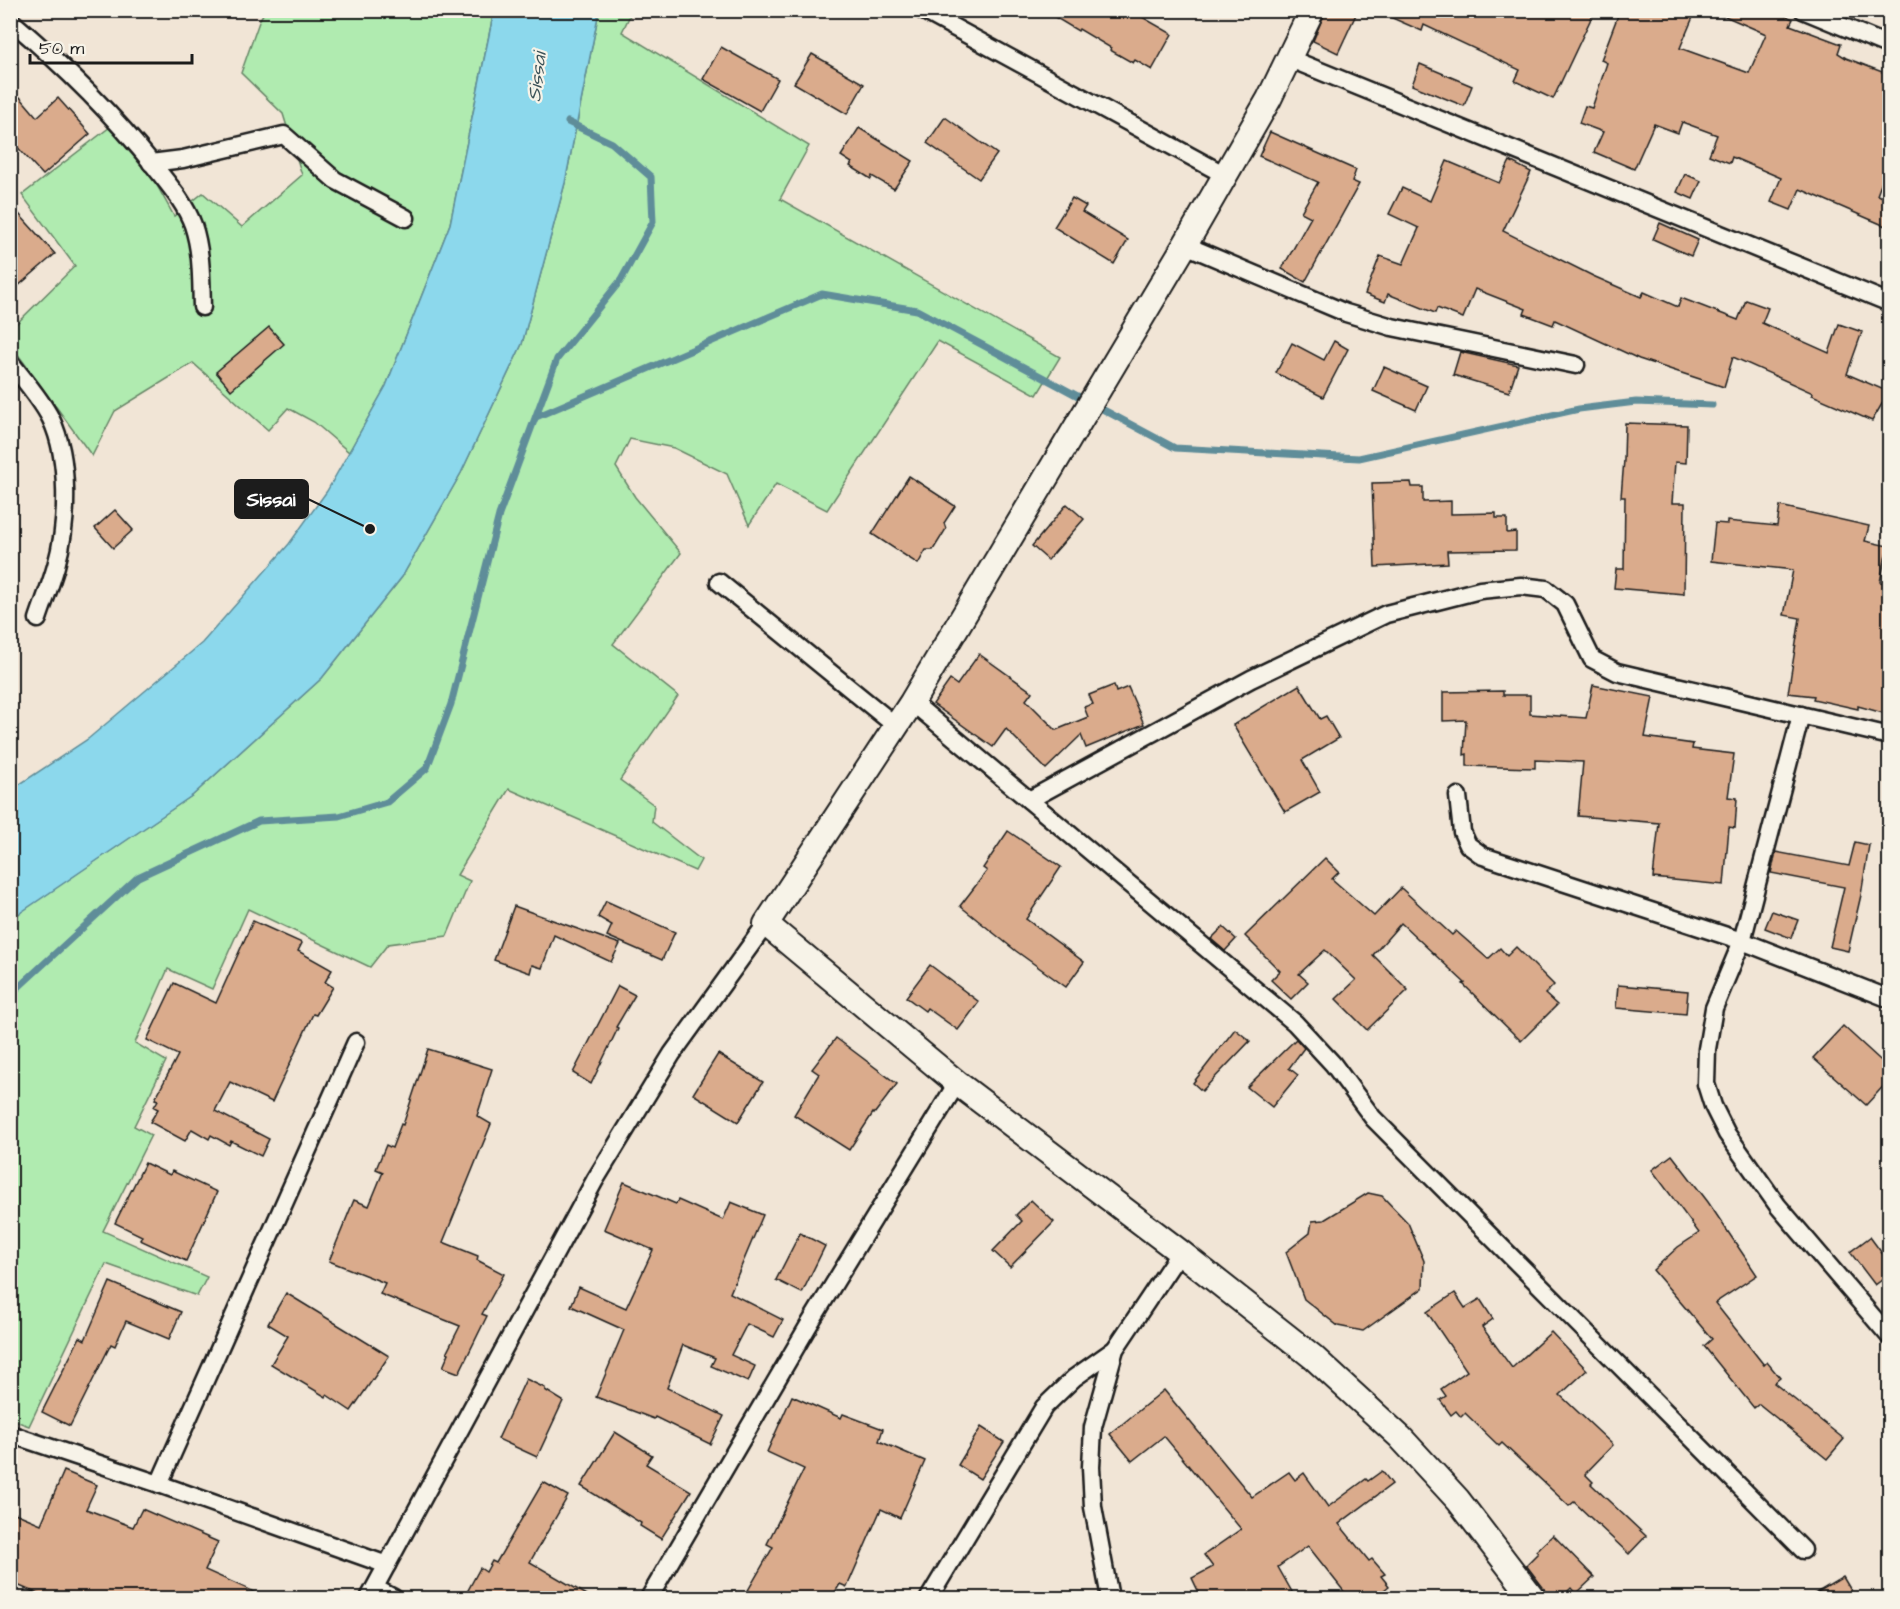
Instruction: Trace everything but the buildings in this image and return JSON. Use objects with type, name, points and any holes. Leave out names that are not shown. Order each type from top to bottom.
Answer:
[{"type":"street","points":[[922,10],[1226,175]]},
{"type":"street","points":[[394,1599],[372,1593],[595,1180],[672,1054],[766,924],[912,702],[1226,175],[1269,99],[1312,10]]},
{"type":"street","points":[[1803,10],[1890,46]]},
{"type":"street","points":[[10,20],[58,60],[128,134],[175,193],[192,223],[201,256],[202,306]]},
{"type":"street","points":[[1288,58],[1890,303]]},
{"type":"street","points":[[151,163],[183,159],[284,135],[335,180],[406,218]]},
{"type":"street","points":[[1185,245],[1346,313],[1392,327],[1576,365]]},
{"type":"street","points":[[10,362],[51,419],[60,449],[64,478],[63,526],[57,565],[38,619]]},
{"type":"street","points":[[719,582],[896,726]]},
{"type":"street","points":[[1029,800],[1251,679],[1386,614],[1480,590],[1521,586],[1546,589],[1565,603],[1592,659],[1617,672],[1890,736]]},
{"type":"street","points":[[912,702],[1295,1023],[1333,1064],[1373,1118],[1803,1550]]},
{"type":"street","points":[[1801,715],[1742,941],[1714,1008],[1707,1048],[1706,1084],[1713,1106],[1727,1134],[1778,1206],[1890,1337]]},
{"type":"street","points":[[1458,796],[1462,832],[1468,845],[1483,856],[1742,941],[1890,999]]},
{"type":"street","points":[[766,924],[957,1083],[1180,1251],[1313,1357],[1400,1437],[1458,1500],[1533,1599]]},
{"type":"street","points":[[159,1484],[356,1042]]},
{"type":"street","points":[[649,1599],[810,1323],[957,1083]]},
{"type":"street","points":[[1110,1599],[1093,1507],[1091,1467],[1093,1427],[1115,1350],[1180,1251]]},
{"type":"street","points":[[929,1599],[1044,1407],[1074,1378],[1115,1350]]},
{"type":"street","points":[[10,1434],[387,1565]]},
{"type":"green space","points":[[265,11],[494,11],[450,224],[386,386],[349,452],[314,422],[288,408],[268,430],[193,363],[115,411],[92,456],[11,345],[10,327],[12,328],[75,266],[22,195],[110,127],[149,171],[174,216],[203,193],[242,227],[302,175],[283,114],[241,73]]},
{"type":"green space","points":[[599,11],[632,11],[622,32],[809,146],[780,199],[1060,357],[1037,395],[938,341],[827,510],[776,484],[749,525],[727,474],[674,448],[630,439],[616,467],[635,497],[681,553],[613,644],[678,696],[620,780],[654,805],[652,822],[701,860],[695,871],[509,789],[457,875],[470,881],[447,936],[388,944],[370,967],[248,909],[212,989],[168,969],[135,1043],[166,1061],[134,1126],[151,1135],[103,1231],[207,1277],[197,1296],[106,1264],[29,1426],[10,1419],[10,919],[193,795],[322,678],[402,577],[461,473],[522,344],[565,183]]},
{"type":"water","points":[[494,11],[599,11],[565,183],[522,344],[461,473],[402,577],[322,678],[193,795],[11,919],[11,790],[88,739],[202,643],[289,544],[327,491],[386,386],[450,224]]},
{"type":"waterway","points":[[10,995],[138,877],[259,821],[339,816],[387,802],[427,768],[451,704],[499,515],[557,359],[621,280],[653,222],[651,177],[612,143],[568,122]]},
{"type":"waterway","points":[[536,417],[822,294],[917,310],[1175,448],[1359,458],[1579,409],[1636,402],[1712,405]]},
{"type":"place","name":"Sissai","points":[[370,529]]}]
